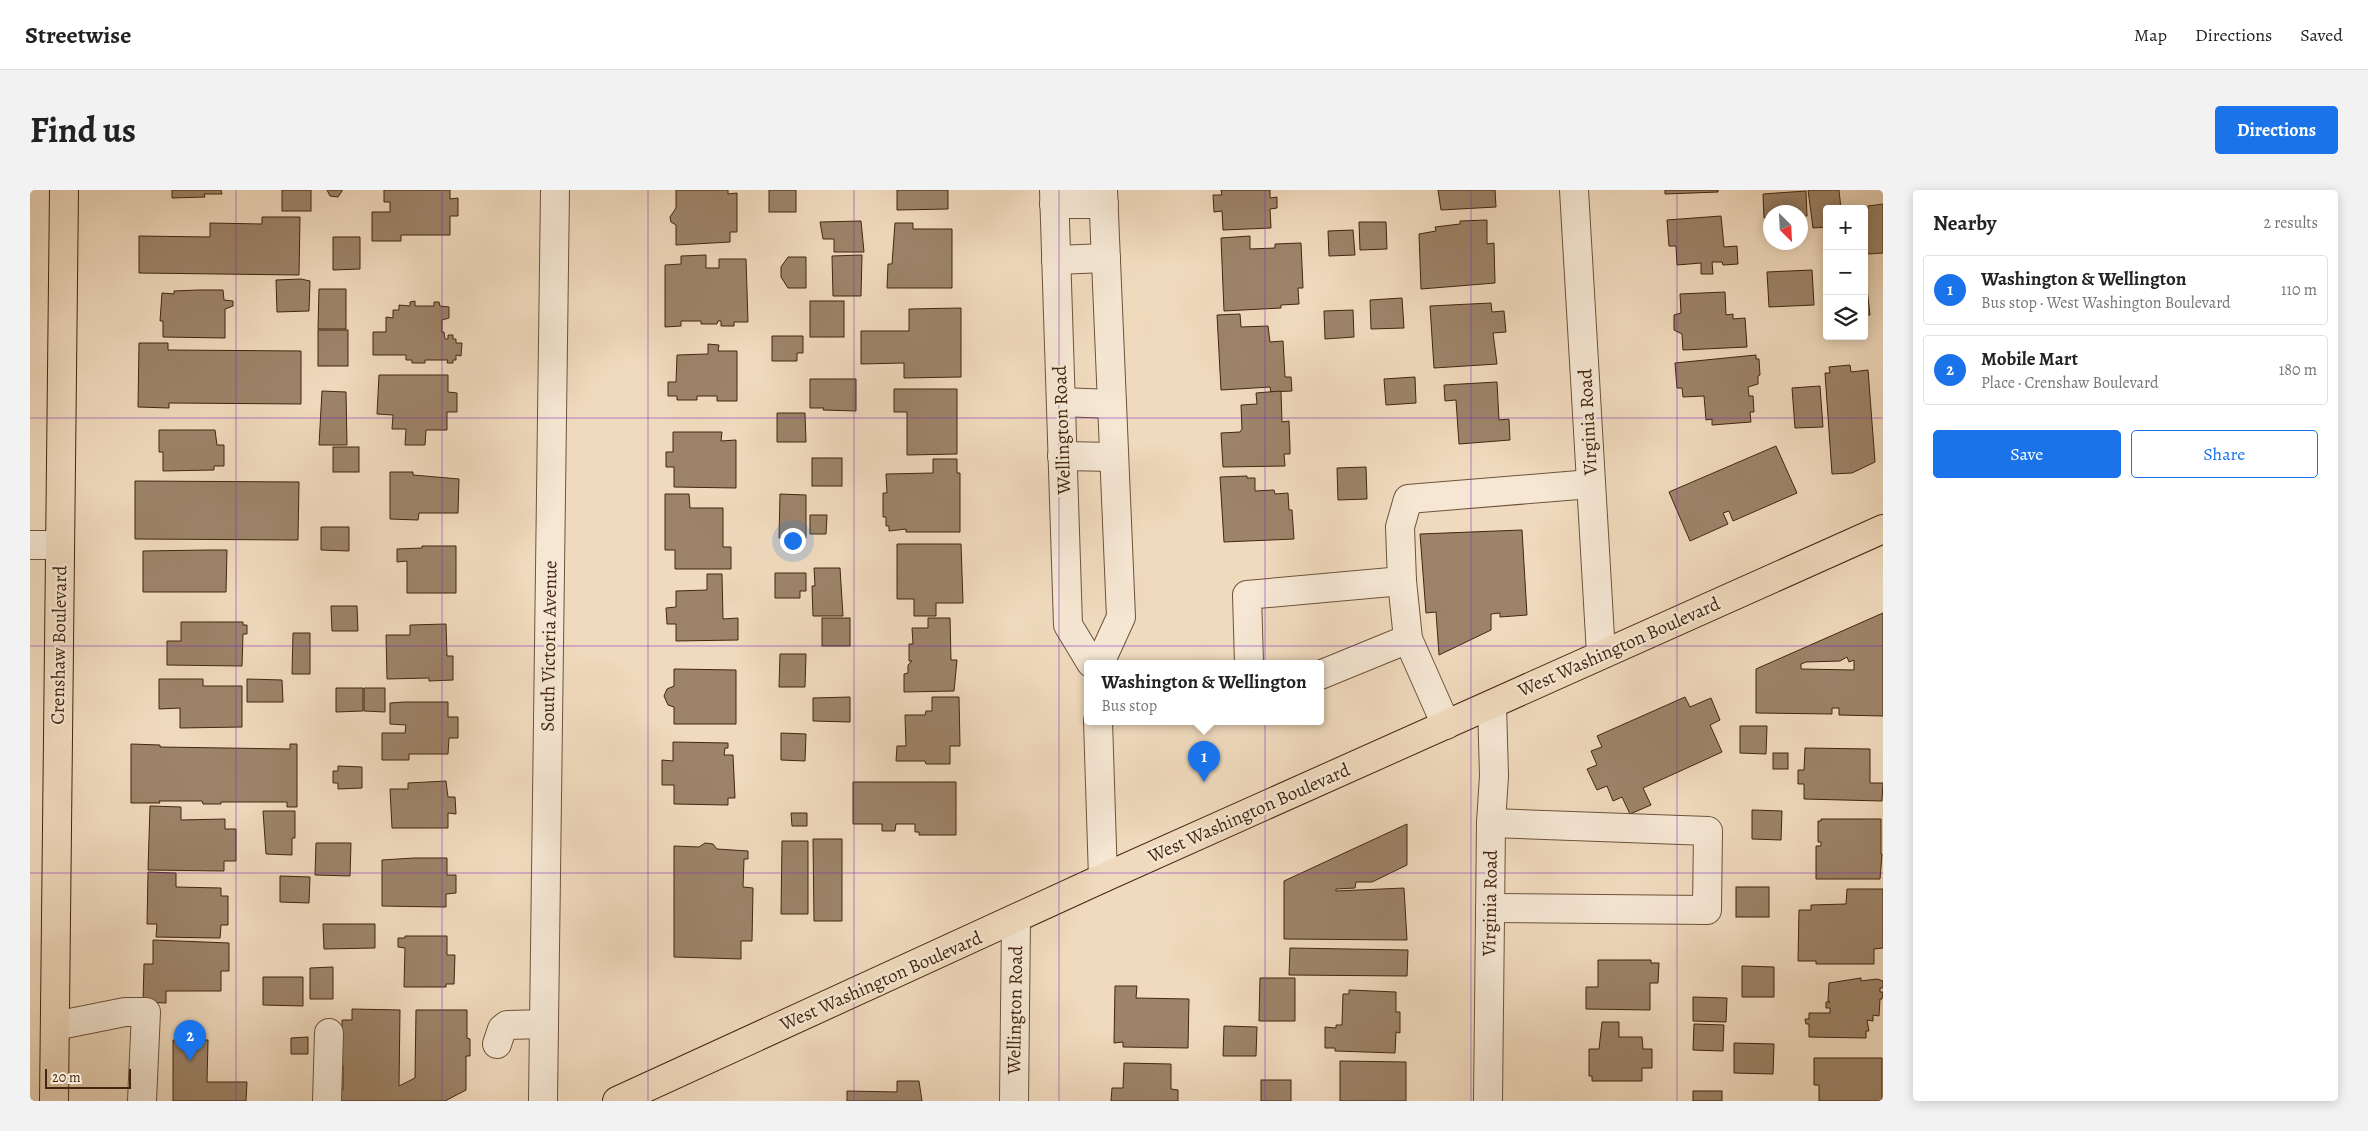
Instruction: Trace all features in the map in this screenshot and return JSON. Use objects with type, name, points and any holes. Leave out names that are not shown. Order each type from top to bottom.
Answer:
[{"type":"main road","name":"Crenshaw Boulevard","points":[[54,1101],[64,190]]},
{"type":"main road","name":"West Washington Boulevard","points":[[617,1101],[1016,920],[1104,878],[1492,705],[1601,654],[1883,530]]},
{"type":"street","name":"South Victoria Avenue","points":[[543,1101],[555,190]]},
{"type":"street","name":"Virginia Road","points":[[1574,190],[1601,654]]},
{"type":"street","points":[[1054,197],[1104,197],[1121,617],[1101,660]]},
{"type":"street","name":"Wellington Road","points":[[1054,197],[1068,625],[1089,660]]},
{"type":"street","points":[[1056,260],[1106,258]]},
{"type":"street","points":[[1061,402],[1112,404]]},
{"type":"street","points":[[1062,456],[1114,456]]},
{"type":"street","points":[[1446,725],[1408,639],[1402,581],[1400,527],[1408,499],[1591,484]]},
{"type":"street","points":[[30,545],[60,545]]},
{"type":"street","points":[[1249,660],[1247,595],[1402,581]]},
{"type":"street","points":[[1324,673],[1408,639]]},
{"type":"street","name":"Virginia Road","points":[[1488,1101],[1491,823],[1494,776],[1492,705]]},
{"type":"street","points":[[1098,725],[1104,878]]},
{"type":"street","points":[[1490,908],[1707,910],[1708,831],[1491,823]]},
{"type":"street","name":"Wellington Road","points":[[1014,1101],[1016,920]]},
{"type":"street","points":[[55,1026],[125,1012],[146,1012],[142,1101]]},
{"type":"street","points":[[497,1044],[502,1029],[508,1025],[544,1024]]},
{"type":"street","points":[[327,1101],[329,1033]]},
{"type":"building","points":[[172,190],[221,190],[222,194],[204,194],[205,197],[172,198]]},
{"type":"building","points":[[282,190],[311,190],[311,211],[282,211]]},
{"type":"building","points":[[327,190],[342,191],[338,197],[330,196]]},
{"type":"building","points":[[384,190],[450,190],[450,199],[458,198],[458,216],[450,216],[450,235],[401,235],[401,241],[372,241],[372,212],[390,212],[390,202],[384,202]]},
{"type":"building","points":[[676,190],[728,190],[728,194],[737,193],[737,232],[730,232],[730,242],[676,245],[676,225],[671,222],[670,217],[676,208]]},
{"type":"building","points":[[769,190],[796,190],[796,212],[769,212]]},
{"type":"building","points":[[897,190],[948,190],[948,209],[897,210]]},
{"type":"building","points":[[1221,190],[1270,190],[1270,198],[1277,197],[1277,208],[1270,209],[1271,228],[1223,230],[1222,211],[1214,212],[1213,195],[1222,195]]},
{"type":"building","points":[[1438,190],[1495,190],[1496,207],[1441,210]]},
{"type":"building","points":[[1665,190],[1718,190],[1718,192],[1665,194]]},
{"type":"building","points":[[1808,190],[1839,190],[1841,205],[1823,205],[1823,227],[1813,228]]},
{"type":"building","points":[[1806,191],[1807,205],[1763,205],[1763,194]]},
{"type":"building","points":[[1883,204],[1883,253],[1869,254],[1868,252],[1868,206]]},
{"type":"building","points":[[1721,216],[1724,247],[1737,246],[1738,264],[1723,265],[1722,262],[1712,262],[1713,274],[1701,274],[1701,263],[1677,265],[1676,246],[1669,246],[1667,220]]},
{"type":"building","points":[[262,217],[300,217],[299,275],[139,273],[139,236],[210,237],[210,223],[262,224]]},
{"type":"building","points":[[1487,220],[1487,244],[1494,243],[1495,283],[1421,289],[1419,234],[1436,231],[1435,227],[1460,224],[1460,221]]},
{"type":"building","points":[[861,221],[864,252],[834,252],[834,239],[823,239],[820,222]]},
{"type":"building","points":[[1359,222],[1386,222],[1387,249],[1360,250]]},
{"type":"building","points":[[895,223],[913,223],[913,229],[952,229],[952,288],[887,288],[888,264],[892,264]]},
{"type":"building","points":[[1353,230],[1355,255],[1329,256],[1328,231]]},
{"type":"building","points":[[1250,236],[1250,249],[1275,248],[1275,244],[1301,243],[1303,288],[1298,288],[1299,304],[1281,305],[1281,308],[1224,311],[1221,238]]},
{"type":"building","points":[[333,237],[360,237],[360,269],[333,270]]},
{"type":"building","points":[[706,255],[706,268],[719,268],[719,259],[746,259],[748,322],[734,322],[734,326],[721,326],[721,321],[718,321],[717,324],[701,324],[701,321],[681,321],[681,326],[665,327],[665,265],[681,264],[681,256]]},
{"type":"building","points":[[862,255],[861,296],[833,296],[832,256]]},
{"type":"building","points":[[788,257],[806,257],[806,288],[788,288],[781,277],[781,267]]},
{"type":"building","points":[[1812,270],[1814,305],[1769,307],[1767,272]]},
{"type":"building","points":[[301,279],[310,281],[309,311],[277,312],[276,280]]},
{"type":"building","points":[[319,289],[346,289],[346,329],[318,329]]},
{"type":"building","points":[[223,290],[224,300],[233,301],[233,306],[225,309],[225,338],[163,337],[163,321],[160,321],[162,293],[174,294],[174,291]]},
{"type":"building","points":[[1725,292],[1726,315],[1733,314],[1733,319],[1745,318],[1747,347],[1683,350],[1682,334],[1674,330],[1674,315],[1681,313],[1680,294]]},
{"type":"building","points":[[1868,297],[1870,315],[1868,315]]},
{"type":"building","points":[[1402,298],[1404,328],[1371,329],[1370,300]]},
{"type":"building","points":[[415,301],[415,306],[434,306],[434,302],[439,302],[440,306],[449,307],[449,318],[442,320],[442,332],[444,332],[445,339],[448,339],[448,335],[453,335],[456,343],[462,343],[461,356],[456,355],[456,360],[453,360],[453,363],[447,363],[448,360],[425,360],[425,363],[412,363],[412,360],[406,360],[406,355],[373,355],[373,332],[386,332],[386,317],[393,318],[393,310],[399,310],[399,305],[410,306],[410,302]]},
{"type":"building","points":[[810,301],[844,301],[844,337],[810,337]]},
{"type":"building","points":[[1491,303],[1492,312],[1504,311],[1506,332],[1493,333],[1497,364],[1434,368],[1430,306]]},
{"type":"building","points":[[961,308],[961,377],[904,378],[904,363],[861,364],[861,331],[909,331],[909,309]]},
{"type":"building","points":[[1353,310],[1354,337],[1325,339],[1324,311]]},
{"type":"building","points":[[1240,314],[1241,327],[1268,326],[1270,342],[1283,341],[1285,377],[1291,377],[1292,391],[1271,392],[1270,387],[1221,390],[1217,315]]},
{"type":"building","points":[[318,330],[348,330],[348,366],[318,366]]},
{"type":"building","points":[[772,336],[803,336],[803,353],[797,353],[797,361],[772,361]]},
{"type":"building","points":[[139,343],[168,343],[168,350],[301,351],[301,404],[169,403],[169,408],[138,407]]},
{"type":"building","points":[[708,344],[719,345],[718,351],[737,351],[737,401],[717,401],[717,396],[697,396],[697,400],[677,400],[677,396],[668,396],[668,382],[676,382],[677,355],[708,354]]},
{"type":"building","points":[[1756,355],[1756,359],[1759,359],[1760,375],[1758,376],[1758,384],[1748,387],[1749,396],[1753,396],[1754,412],[1750,412],[1751,422],[1712,425],[1712,419],[1706,420],[1704,396],[1683,397],[1682,388],[1677,388],[1675,363]]},
{"type":"building","points":[[1850,365],[1851,372],[1868,370],[1875,462],[1852,473],[1832,474],[1825,373],[1830,373],[1829,367]]},
{"type":"building","points":[[379,375],[448,375],[448,392],[457,393],[457,412],[447,412],[447,430],[426,430],[425,445],[405,445],[406,429],[392,429],[393,415],[377,414]]},
{"type":"building","points":[[1415,377],[1416,403],[1386,405],[1384,379]]},
{"type":"building","points":[[810,379],[856,379],[856,411],[810,408]]},
{"type":"building","points":[[1497,382],[1499,420],[1509,419],[1510,440],[1459,444],[1456,400],[1445,401],[1444,385]]},
{"type":"building","points":[[1820,386],[1823,427],[1795,428],[1792,388]]},
{"type":"building","points":[[894,389],[957,389],[957,454],[907,455],[907,412],[894,412]]},
{"type":"building","points":[[322,391],[346,392],[347,445],[319,445]]},
{"type":"building","points":[[1281,391],[1282,422],[1289,421],[1290,454],[1284,454],[1285,466],[1223,467],[1221,433],[1240,432],[1242,429],[1241,405],[1257,404],[1256,393]]},
{"type":"building","points":[[777,413],[805,413],[806,442],[777,442]]},
{"type":"building","points":[[159,430],[215,430],[217,445],[224,445],[224,466],[214,466],[214,470],[163,471],[163,452],[159,452]]},
{"type":"building","points":[[673,432],[722,432],[721,441],[736,440],[736,488],[674,487],[674,467],[666,467],[666,452],[673,452]]},
{"type":"building","points":[[1776,446],[1797,493],[1733,521],[1729,511],[1723,513],[1728,524],[1690,541],[1669,492]]},
{"type":"building","points":[[333,447],[359,447],[359,472],[333,472]]},
{"type":"building","points":[[812,458],[842,458],[842,486],[812,486]]},
{"type":"building","points":[[933,459],[957,459],[957,473],[960,473],[960,532],[906,532],[906,529],[889,531],[889,526],[886,526],[886,517],[883,517],[883,493],[887,493],[886,474],[933,473]]},
{"type":"building","points":[[1366,467],[1367,499],[1338,500],[1337,468]]},
{"type":"building","points":[[390,472],[413,472],[413,475],[459,479],[458,513],[419,513],[418,520],[390,519]]},
{"type":"building","points":[[1247,476],[1247,478],[1255,478],[1255,491],[1274,490],[1275,494],[1288,493],[1289,510],[1292,510],[1294,539],[1224,542],[1220,477]]},
{"type":"building","points":[[135,481],[299,482],[298,540],[135,539]]},
{"type":"building","points":[[665,494],[689,494],[690,508],[723,508],[723,547],[731,547],[731,569],[675,569],[675,550],[665,550]]},
{"type":"building","points":[[780,494],[806,495],[806,538],[779,538]]},
{"type":"building","points":[[810,515],[827,515],[826,534],[810,534]]},
{"type":"building","points":[[321,527],[349,527],[349,551],[321,550]]},
{"type":"building","points":[[1522,530],[1527,615],[1500,617],[1500,613],[1491,614],[1491,630],[1439,655],[1436,612],[1426,613],[1420,534]]},
{"type":"building","points":[[897,544],[961,544],[963,603],[936,603],[936,616],[914,616],[914,599],[897,599]]},
{"type":"building","points":[[422,546],[456,546],[456,593],[407,593],[407,561],[397,562],[397,549],[422,548]]},
{"type":"building","points":[[227,550],[226,592],[143,592],[143,551]]},
{"type":"building","points":[[814,568],[840,568],[843,616],[813,616],[812,586],[815,586]]},
{"type":"building","points":[[775,573],[806,573],[806,591],[800,591],[800,598],[775,598]]},
{"type":"building","points":[[707,574],[722,574],[723,619],[738,618],[738,640],[676,641],[676,624],[667,624],[666,608],[676,607],[676,591],[707,590]]},
{"type":"building","points":[[331,606],[357,606],[358,631],[332,631]]},
{"type":"building","points":[[1883,613],[1883,716],[1839,715],[1839,708],[1832,708],[1832,714],[1756,713],[1756,669]],"holes":[[[1847,657],[1849,662],[1854,660],[1854,670],[1801,669],[1801,664],[1806,662],[1840,661]]]},
{"type":"building","points":[[822,618],[850,618],[850,646],[822,646]]},
{"type":"building","points":[[928,618],[950,618],[951,660],[957,660],[954,691],[904,692],[904,674],[908,673],[908,665],[912,661],[909,661],[909,644],[913,644],[912,628],[928,628]]},
{"type":"building","points":[[181,622],[243,622],[243,625],[247,625],[247,634],[243,634],[242,666],[167,665],[167,641],[181,641]]},
{"type":"building","points":[[446,624],[447,656],[453,656],[453,680],[429,681],[429,678],[387,679],[386,635],[410,635],[410,625]]},
{"type":"building","points":[[293,633],[310,633],[310,674],[292,674]]},
{"type":"building","points":[[780,654],[806,654],[805,687],[779,687]]},
{"type":"building","points":[[674,669],[736,670],[736,724],[674,724],[674,707],[668,705],[664,696],[667,689],[674,686]]},
{"type":"building","points":[[159,679],[203,679],[203,686],[242,686],[242,727],[180,728],[180,708],[159,709]]},
{"type":"building","points":[[247,679],[282,680],[283,702],[247,702]]},
{"type":"building","points":[[336,688],[363,688],[363,711],[336,712]]},
{"type":"building","points":[[364,688],[385,688],[385,712],[364,711]]},
{"type":"building","points":[[850,697],[850,722],[813,721],[813,698]]},
{"type":"building","points":[[932,697],[959,697],[960,746],[950,746],[950,764],[926,764],[925,761],[896,761],[897,746],[906,746],[905,715],[925,715],[926,711],[932,711]]},
{"type":"building","points":[[1685,697],[1690,707],[1711,698],[1720,720],[1710,725],[1722,752],[1643,788],[1651,805],[1630,814],[1622,797],[1613,801],[1607,786],[1597,790],[1587,769],[1597,765],[1591,751],[1602,747],[1597,736]]},
{"type":"building","points":[[448,702],[448,717],[458,717],[458,738],[449,738],[448,754],[409,754],[409,760],[382,760],[382,733],[405,733],[406,725],[390,724],[390,703]]},
{"type":"building","points":[[1740,726],[1767,726],[1766,754],[1740,753]]},
{"type":"building","points":[[781,733],[806,734],[805,761],[781,760]]},
{"type":"building","points":[[673,742],[728,743],[728,748],[725,748],[724,755],[733,755],[735,798],[728,798],[728,805],[674,804],[674,785],[662,785],[662,760],[673,761]]},
{"type":"building","points":[[131,744],[160,745],[160,747],[290,749],[290,744],[297,744],[297,807],[287,807],[287,802],[221,802],[221,804],[203,804],[202,801],[159,801],[160,803],[131,803]]},
{"type":"building","points":[[1805,748],[1870,749],[1870,783],[1883,783],[1882,801],[1804,799],[1804,784],[1798,784],[1798,770],[1804,770]]},
{"type":"building","points":[[1773,753],[1788,753],[1788,769],[1773,769]]},
{"type":"building","points":[[338,766],[362,767],[362,788],[338,789],[338,783],[333,783],[333,771],[338,771]]},
{"type":"building","points":[[446,781],[448,797],[455,797],[456,814],[448,813],[448,828],[392,828],[390,789],[408,789],[408,783]]},
{"type":"building","points":[[853,782],[956,782],[956,835],[919,835],[919,832],[915,832],[915,824],[896,824],[895,831],[882,831],[882,824],[853,824]]},
{"type":"building","points":[[150,806],[181,807],[181,820],[225,819],[225,829],[236,829],[236,861],[224,861],[224,871],[148,870]]},
{"type":"building","points":[[1752,810],[1782,811],[1781,840],[1752,839]]},
{"type":"building","points":[[263,811],[295,811],[295,838],[292,838],[292,855],[266,854]]},
{"type":"building","points":[[791,813],[807,813],[807,826],[792,826]]},
{"type":"building","points":[[1821,819],[1881,819],[1882,854],[1880,879],[1816,879],[1816,846],[1821,846],[1821,842],[1818,842],[1818,821],[1821,821]]},
{"type":"building","points":[[1407,824],[1407,865],[1372,882],[1356,882],[1355,888],[1336,889],[1336,891],[1404,888],[1407,940],[1284,939],[1284,881]]},
{"type":"building","points":[[813,839],[842,839],[842,921],[814,921]]},
{"type":"building","points":[[782,841],[808,841],[808,914],[781,914]]},
{"type":"building","points":[[316,843],[351,843],[350,876],[315,875]]},
{"type":"building","points":[[705,843],[713,844],[717,849],[748,851],[748,859],[744,859],[743,887],[753,888],[752,941],[741,941],[741,959],[674,957],[674,846],[699,847]]},
{"type":"building","points":[[447,858],[447,875],[456,875],[456,893],[446,894],[446,907],[382,906],[382,860]]},
{"type":"building","points":[[148,872],[176,873],[176,887],[221,888],[221,896],[228,896],[228,925],[221,925],[220,938],[156,937],[157,924],[147,924]]},
{"type":"building","points":[[280,876],[310,877],[309,903],[280,902]]},
{"type":"building","points":[[1736,887],[1769,887],[1769,917],[1736,917]]},
{"type":"building","points":[[1847,889],[1883,889],[1883,948],[1874,949],[1874,964],[1816,964],[1816,961],[1798,961],[1799,910],[1811,910],[1811,905],[1846,904]]},
{"type":"building","points":[[323,924],[375,924],[375,948],[324,949]]},
{"type":"building","points":[[405,936],[447,936],[447,955],[455,955],[454,984],[446,984],[446,987],[404,987],[405,948],[398,947],[398,938],[405,938]]},
{"type":"building","points":[[153,940],[229,943],[229,971],[221,971],[221,991],[166,991],[166,1003],[143,1002],[144,964],[153,964]]},
{"type":"building","points":[[1290,948],[1408,950],[1407,976],[1289,975]]},
{"type":"building","points":[[1598,960],[1651,960],[1651,963],[1659,963],[1658,983],[1650,983],[1650,1010],[1586,1009],[1586,987],[1598,987]]},
{"type":"building","points":[[1742,966],[1774,967],[1774,997],[1742,997]]},
{"type":"building","points":[[333,967],[333,999],[310,999],[310,968]]},
{"type":"building","points":[[263,977],[303,977],[303,1006],[263,1005]]},
{"type":"building","points":[[1260,978],[1295,978],[1295,1021],[1259,1021]]},
{"type":"building","points":[[1861,978],[1861,981],[1877,979],[1883,981],[1883,988],[1880,988],[1880,992],[1883,992],[1882,999],[1880,999],[1879,1016],[1873,1015],[1873,1021],[1867,1020],[1869,1031],[1866,1031],[1866,1038],[1809,1037],[1809,1024],[1806,1024],[1805,1019],[1809,1019],[1809,1013],[1830,1013],[1830,1008],[1826,1008],[1826,1002],[1830,1002],[1828,1001],[1829,983]]},
{"type":"building","points":[[1115,986],[1137,986],[1136,998],[1189,999],[1188,1048],[1123,1047],[1123,1042],[1114,1043]]},
{"type":"building","points":[[1349,990],[1396,992],[1396,1012],[1400,1012],[1400,1033],[1396,1032],[1395,1053],[1335,1051],[1335,1048],[1325,1048],[1325,1027],[1336,1028],[1336,1025],[1342,1025],[1343,994],[1349,994]]},
{"type":"building","points":[[1693,997],[1727,998],[1726,1022],[1693,1021]]},
{"type":"building","points":[[352,1009],[400,1010],[399,1086],[415,1078],[416,1010],[467,1010],[467,1038],[470,1039],[470,1056],[466,1056],[466,1090],[445,1101],[340,1101],[340,1090],[343,1090],[343,1065],[336,1065],[336,1048],[342,1048],[342,1020],[352,1020]]},
{"type":"building","points":[[1602,1022],[1619,1022],[1619,1037],[1642,1037],[1643,1049],[1652,1049],[1652,1068],[1642,1068],[1642,1081],[1592,1081],[1592,1076],[1589,1076],[1589,1049],[1599,1049]]},
{"type":"building","points":[[1694,1024],[1724,1025],[1723,1051],[1693,1050]]},
{"type":"building","points":[[1224,1026],[1257,1027],[1256,1056],[1223,1056]]},
{"type":"building","points":[[308,1037],[308,1054],[291,1054],[291,1038]]},
{"type":"building","points":[[173,1040],[208,1040],[207,1082],[247,1082],[246,1101],[173,1101]]},
{"type":"building","points":[[1734,1043],[1774,1044],[1773,1074],[1734,1073]]},
{"type":"building","points":[[1814,1058],[1882,1058],[1882,1101],[1819,1101],[1819,1085],[1814,1085]]},
{"type":"building","points":[[1340,1061],[1406,1062],[1406,1101],[1340,1101]]},
{"type":"building","points":[[1124,1063],[1171,1064],[1171,1089],[1178,1090],[1178,1101],[1111,1101],[1112,1088],[1123,1088]]},
{"type":"building","points":[[1261,1080],[1291,1080],[1291,1101],[1261,1101]]},
{"type":"building","points":[[897,1081],[919,1081],[922,1101],[847,1101],[847,1091],[897,1092]]},
{"type":"building","points":[[1693,1091],[1722,1091],[1722,1101],[1693,1101]]},
{"type":"place","name":"Washington & Wellington","points":[[1204,782]]},
{"type":"place","name":"Mobile Mart","points":[[190,1061]]}]
